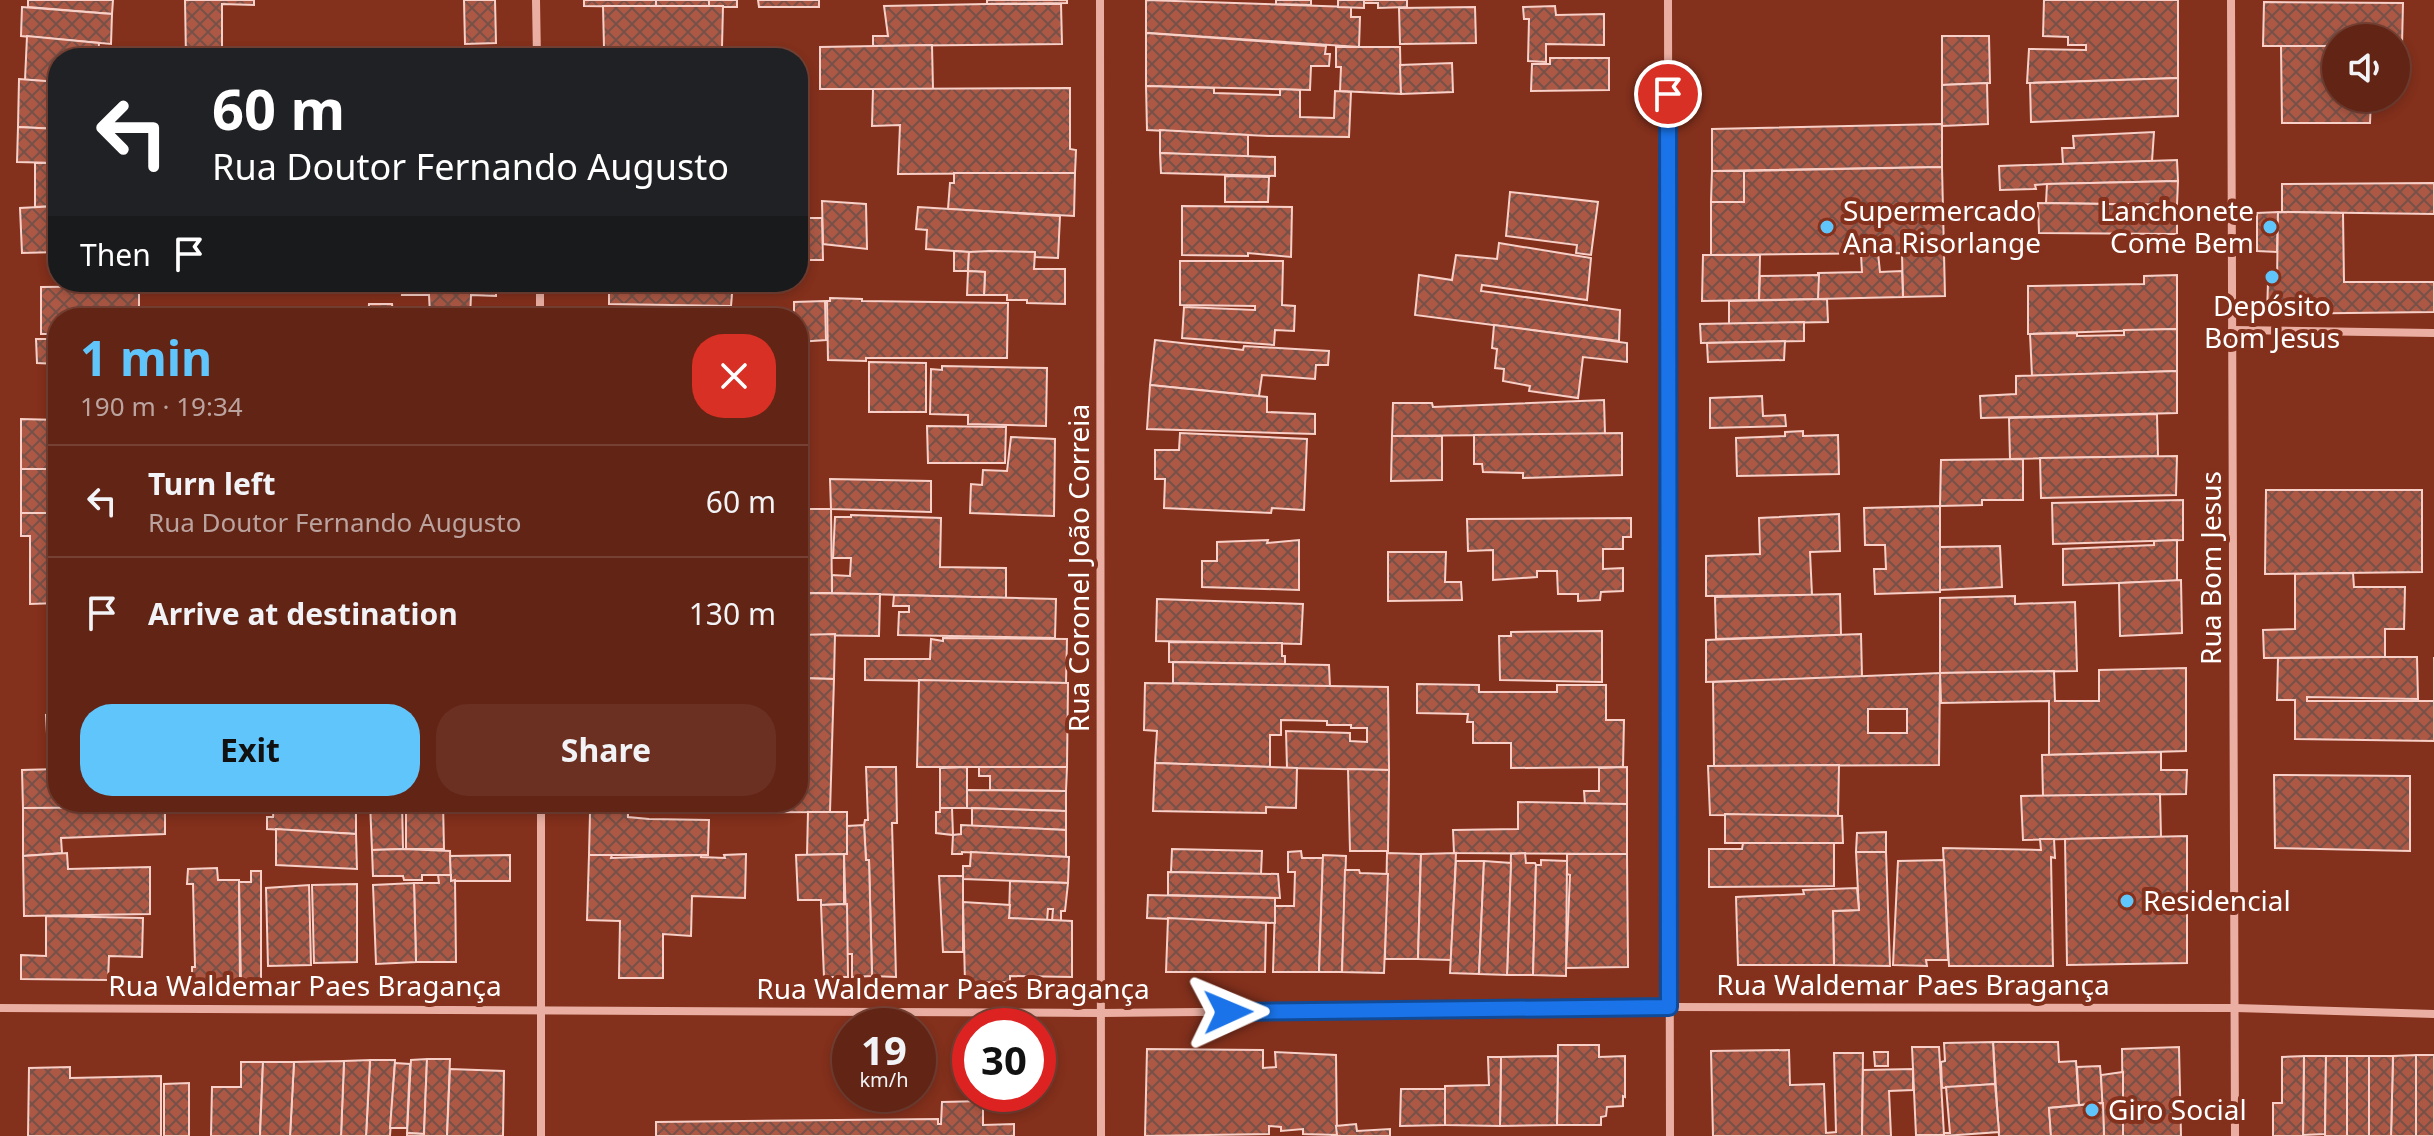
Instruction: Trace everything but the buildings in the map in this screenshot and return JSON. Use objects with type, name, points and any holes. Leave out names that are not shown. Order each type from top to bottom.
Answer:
[{"type":"street","points":[[536,0],[537,48]]},
{"type":"street","name":"Rua Coronel João Correia","points":[[1100,0],[1101,1136]]},
{"type":"street","points":[[1668,0],[1670,1136]]},
{"type":"street","name":"Rua Bom Jesus","points":[[2231,0],[2235,1136]]},
{"type":"street","points":[[2232,330],[2434,333]]},
{"type":"street","points":[[541,812],[541,1136]]},
{"type":"street","name":"Rua Waldemar Paes Bragança","points":[[0,1008],[1102,1013],[1669,1007],[2235,1008],[2434,1014]]},
{"type":"place","name":"Supermercado Ana Risorlange","points":[[1827,227]]},
{"type":"place","name":"Lanchonete Come Bem","points":[[2270,227]]},
{"type":"place","name":"Depósito Bom Jesus","points":[[2272,277]]},
{"type":"place","name":"Residencial","points":[[2127,901]]},
{"type":"place","name":"Giro Social","points":[[2092,1110]]},
{"type":"route","points":[[1228,1012],[1669,1007],[1668,94]]}]
